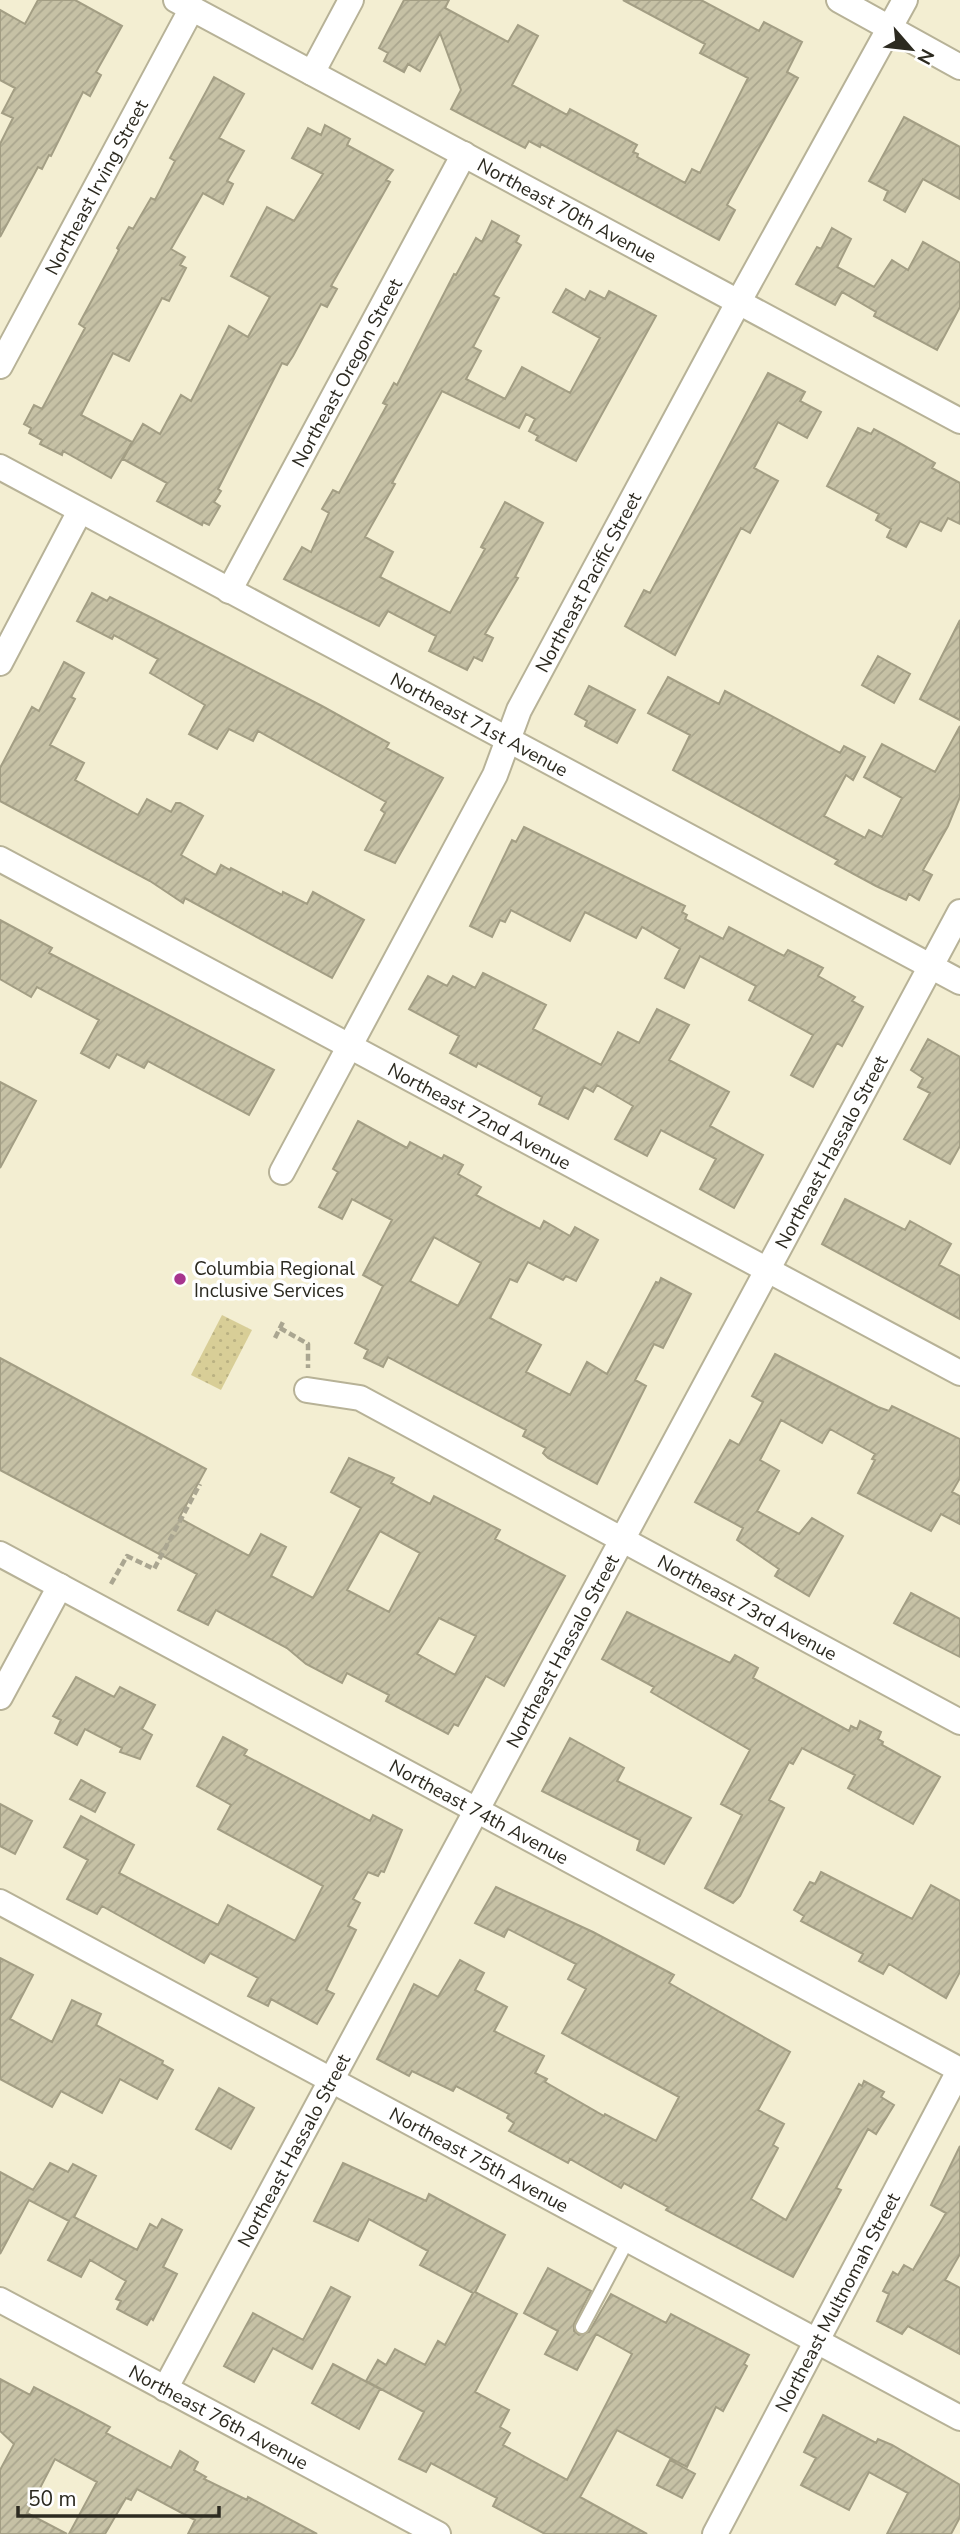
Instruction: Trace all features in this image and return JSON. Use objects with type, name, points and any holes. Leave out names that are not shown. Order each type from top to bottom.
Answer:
[{"type":"street","points":[[312,72],[351,0]]},
{"type":"street","points":[[839,0],[960,67]]},
{"type":"street","name":"Northeast Pacific Street","points":[[282,1172],[495,775],[519,710],[905,0]]},
{"type":"street","name":"Northeast 70th Avenue","points":[[184,4],[960,421]]},
{"type":"street","name":"Northeast Irving Street","points":[[0,366],[184,4]]},
{"type":"street","name":"Northeast Oregon Street","points":[[229,591],[464,154]]},
{"type":"street","name":"Northeast 71st Avenue","points":[[0,467],[960,982]]},
{"type":"street","points":[[0,663],[80,511]]},
{"type":"street","name":"Northeast 72nd Avenue","points":[[0,859],[960,1374]]},
{"type":"street","name":"Northeast Hassalo Street","points":[[165,2389],[960,912]]},
{"type":"street","name":"Northeast 73rd Avenue","points":[[307,1390],[360,1398],[960,1722]]},
{"type":"street","name":"Northeast 74th Avenue","points":[[0,1554],[960,2070]]},
{"type":"street","points":[[0,1698],[60,1586]]},
{"type":"street","name":"Northeast 75th Avenue","points":[[0,1902],[960,2418]]},
{"type":"street","name":"Northeast Multnomah Street","points":[[715,2534],[960,2070]]},
{"type":"street","name":"Northeast 76th Avenue","points":[[0,2300],[439,2534]]},
{"type":"lane","points":[[582,2327],[628,2240]]},
{"type":"path","points":[[275,1338],[283,1322]]},
{"type":"path","points":[[280,1328],[308,1344],[307,1390]]},
{"type":"path","points":[[111,1584],[127,1556],[154,1569],[200,1484]]},
{"type":"shaded area","points":[[222,1315],[252,1330],[221,1390],[191,1375]]},
{"type":"building","points":[[38,0],[75,0],[122,26],[96,72],[101,75],[90,96],[83,92],[51,156],[49,155],[42,169],[38,167],[0,237],[0,144],[13,118],[2,113],[15,88],[0,80],[0,10],[25,24]]},
{"type":"building","points":[[404,0],[449,0],[445,8],[508,42],[518,25],[538,36],[512,85],[567,115],[570,109],[637,145],[633,152],[638,154],[637,157],[685,183],[692,169],[700,173],[748,78],[700,53],[705,44],[623,0],[701,0],[759,31],[764,22],[802,42],[787,72],[798,78],[727,205],[735,210],[719,240],[541,144],[540,147],[529,141],[525,148],[451,109],[461,90],[440,33],[420,71],[408,64],[404,72],[384,61],[388,53],[379,48]]},
{"type":"building","points":[[214,77],[244,94],[219,138],[244,151],[227,181],[233,184],[223,204],[203,193],[171,249],[185,257],[180,265],[186,268],[169,301],[162,298],[129,361],[113,353],[81,415],[132,442],[111,478],[63,451],[62,455],[40,444],[42,440],[29,433],[31,428],[24,424],[34,405],[42,409],[85,328],[79,324],[119,250],[117,248],[129,227],[133,229],[151,198],[155,200],[175,161],[170,158]]},
{"type":"building","points":[[904,117],[960,147],[960,199],[923,179],[905,212],[884,200],[888,191],[869,181]]},
{"type":"building","points":[[325,125],[350,139],[347,145],[393,170],[386,180],[390,182],[331,286],[337,289],[327,307],[321,304],[293,356],[287,365],[282,363],[218,489],[221,491],[214,502],[220,506],[209,525],[203,522],[202,525],[157,501],[167,483],[123,459],[143,424],[160,434],[181,395],[191,401],[229,326],[248,337],[270,297],[231,276],[267,207],[294,221],[323,174],[292,158],[308,128],[321,135]]},
{"type":"building","points":[[492,221],[519,236],[516,242],[521,245],[493,295],[499,298],[473,347],[481,351],[466,379],[505,399],[522,367],[570,393],[600,338],[553,312],[566,289],[585,300],[590,291],[605,299],[609,291],[656,316],[576,461],[536,440],[538,436],[529,431],[535,419],[526,414],[519,428],[442,391],[392,483],[395,484],[365,537],[393,552],[380,577],[450,613],[485,549],[481,547],[505,502],[543,523],[515,577],[518,578],[485,634],[493,638],[482,661],[474,657],[467,670],[429,651],[436,636],[388,611],[379,626],[284,579],[302,547],[311,552],[329,513],[322,509],[333,490],[339,493],[387,405],[383,403],[394,383],[397,385],[454,274],[456,275],[476,238],[482,242]]},
{"type":"building","points":[[832,228],[851,239],[837,267],[874,287],[892,260],[908,270],[923,242],[960,263],[960,307],[937,350],[874,316],[876,312],[842,292],[835,305],[796,284],[817,247],[821,249]]},
{"type":"building","points":[[768,373],[805,392],[800,401],[821,412],[807,438],[778,422],[754,468],[778,481],[750,533],[741,528],[675,655],[625,626],[644,590],[650,593]]},
{"type":"building","points":[[858,428],[871,434],[874,429],[935,463],[932,468],[960,483],[960,524],[948,518],[941,531],[920,521],[906,547],[887,537],[891,529],[876,520],[879,514],[827,486]]},
{"type":"building","points":[[92,593],[107,601],[110,597],[322,706],[389,743],[386,748],[443,778],[395,863],[365,850],[385,813],[381,810],[386,802],[258,731],[253,741],[229,729],[217,749],[189,734],[205,705],[150,673],[158,659],[114,635],[112,639],[77,621]]},
{"type":"building","points":[[960,620],[960,720],[920,699]]},
{"type":"building","points":[[878,656],[910,674],[894,703],[862,685]]},
{"type":"building","points":[[64,662],[84,673],[71,697],[75,699],[50,745],[84,763],[75,780],[138,815],[147,799],[171,812],[176,803],[180,803],[203,816],[181,855],[216,875],[221,865],[230,870],[231,868],[282,895],[283,892],[307,904],[313,892],[364,920],[332,978],[185,898],[183,903],[150,881],[0,801],[0,768],[32,707],[39,711]]},
{"type":"building","points":[[668,677],[719,704],[725,691],[840,753],[844,746],[865,757],[853,780],[846,775],[824,816],[865,838],[869,830],[882,837],[902,798],[864,777],[882,744],[935,772],[960,726],[960,797],[948,826],[923,870],[932,875],[919,900],[909,894],[906,900],[876,886],[835,864],[838,860],[673,770],[690,735],[648,713]]},
{"type":"building","points":[[589,686],[635,710],[617,743],[585,726],[587,721],[575,714]]},
{"type":"building","points":[[524,827],[685,906],[682,912],[687,915],[685,919],[723,939],[729,927],[784,956],[788,950],[823,968],[818,976],[855,997],[852,1001],[863,1007],[842,1046],[837,1043],[813,1087],[791,1075],[813,1035],[749,1000],[756,986],[700,956],[684,988],[665,978],[680,949],[642,927],[636,938],[585,912],[570,941],[511,910],[505,922],[500,920],[492,937],[470,926],[512,840],[516,842]]},
{"type":"building","points":[[0,920],[52,948],[49,953],[274,1070],[249,1115],[148,1061],[144,1068],[117,1054],[109,1068],[81,1053],[99,1020],[37,987],[31,997],[0,979]]},
{"type":"building","points":[[483,973],[546,1005],[533,1029],[601,1065],[618,1032],[639,1043],[657,1009],[689,1025],[669,1060],[729,1092],[710,1126],[763,1155],[734,1208],[700,1189],[716,1159],[661,1130],[647,1156],[615,1139],[633,1106],[597,1085],[593,1092],[584,1087],[568,1119],[539,1104],[542,1097],[478,1063],[476,1067],[450,1053],[459,1036],[409,1009],[428,976],[447,986],[453,976],[475,988]]},
{"type":"building","points":[[928,1039],[960,1057],[960,1146],[950,1164],[904,1139],[930,1093],[918,1087],[923,1078],[911,1070]]},
{"type":"building","points":[[0,1082],[36,1101],[0,1168]]},
{"type":"building","points":[[358,1121],[407,1148],[410,1142],[442,1159],[444,1155],[463,1165],[458,1174],[481,1187],[476,1195],[540,1229],[544,1221],[570,1236],[575,1227],[598,1240],[576,1281],[566,1276],[563,1280],[528,1262],[517,1282],[510,1279],[490,1318],[541,1345],[526,1372],[570,1395],[587,1362],[607,1374],[656,1282],[659,1283],[661,1278],[691,1294],[663,1348],[654,1344],[635,1380],[646,1386],[597,1484],[548,1458],[543,1453],[546,1448],[523,1436],[526,1430],[388,1357],[383,1367],[364,1358],[368,1350],[355,1343],[383,1286],[363,1275],[392,1220],[352,1199],[342,1219],[319,1207],[338,1172],[333,1169]],"holes":[[[434,1237],[481,1263],[458,1306],[410,1281]]]},
{"type":"building","points":[[845,1199],[905,1230],[910,1221],[951,1244],[939,1265],[960,1276],[960,1319],[822,1244]]},
{"type":"building","points":[[775,1354],[878,1407],[889,1411],[892,1406],[960,1439],[960,1478],[952,1492],[960,1496],[960,1524],[941,1514],[931,1531],[858,1493],[875,1460],[872,1459],[875,1454],[830,1429],[822,1443],[781,1420],[760,1460],[779,1471],[757,1511],[799,1534],[812,1518],[843,1536],[809,1596],[775,1576],[779,1569],[737,1540],[743,1528],[695,1502],[730,1440],[739,1445],[763,1402],[752,1396]]},
{"type":"building","points":[[0,1358],[206,1469],[179,1518],[249,1556],[261,1534],[286,1547],[271,1576],[313,1598],[361,1508],[331,1492],[349,1458],[394,1478],[391,1483],[430,1504],[434,1496],[500,1530],[495,1539],[565,1576],[504,1686],[486,1676],[458,1726],[454,1724],[448,1734],[386,1701],[389,1695],[347,1673],[342,1683],[306,1664],[287,1648],[216,1610],[208,1625],[178,1610],[197,1574],[0,1470]],"holes":[[[380,1531],[420,1553],[389,1612],[347,1590]],[[439,1618],[476,1636],[455,1675],[417,1654]]]},
{"type":"building","points":[[911,1593],[960,1619],[960,1657],[894,1623]]},
{"type":"building","points":[[627,1612],[730,1663],[735,1655],[758,1668],[753,1678],[849,1731],[851,1726],[857,1729],[860,1721],[881,1732],[878,1739],[883,1742],[882,1745],[940,1777],[913,1824],[848,1788],[855,1775],[802,1748],[793,1764],[789,1762],[769,1800],[784,1808],[740,1896],[733,1903],[705,1888],[742,1815],[721,1804],[750,1750],[651,1692],[654,1687],[602,1659]]},
{"type":"building","points":[[76,1677],[114,1697],[120,1687],[155,1705],[142,1729],[152,1735],[140,1759],[120,1752],[122,1748],[85,1729],[77,1745],[55,1733],[61,1720],[53,1716]]},
{"type":"building","points":[[223,1737],[247,1750],[244,1755],[370,1821],[373,1815],[402,1830],[384,1872],[381,1871],[378,1876],[368,1872],[353,1899],[360,1903],[348,1926],[356,1930],[326,1990],[334,1994],[317,2024],[271,1999],[268,2006],[248,1996],[258,1978],[210,1953],[204,1963],[102,1906],[97,1914],[67,1899],[88,1860],[64,1847],[81,1816],[134,1845],[119,1873],[218,1925],[228,1905],[295,1941],[323,1886],[218,1829],[231,1805],[197,1786]]},
{"type":"building","points":[[570,1738],[624,1768],[617,1781],[691,1818],[664,1864],[637,1850],[640,1840],[542,1791]]},
{"type":"building","points":[[81,1780],[105,1793],[95,1812],[70,1799]]},
{"type":"building","points":[[0,1804],[32,1821],[15,1854],[0,1846]]},
{"type":"building","points":[[821,1872],[912,1919],[931,1885],[960,1901],[960,1972],[946,1998],[889,1964],[883,1974],[859,1961],[863,1954],[801,1921],[804,1916],[794,1910],[810,1882],[815,1884]]},
{"type":"building","points":[[496,1887],[593,1932],[674,1975],[669,1983],[790,2052],[758,2110],[784,2124],[773,2145],[778,2148],[751,2199],[786,2220],[859,2084],[862,2086],[864,2081],[884,2092],[881,2097],[894,2105],[876,2134],[868,2129],[836,2188],[841,2190],[793,2277],[666,2210],[668,2207],[624,2183],[621,2188],[570,2159],[568,2163],[509,2131],[514,2123],[507,2118],[509,2114],[456,2086],[453,2091],[412,2071],[409,2076],[377,2059],[414,1984],[438,1997],[460,1960],[484,1973],[475,1990],[507,2007],[494,2031],[544,2056],[535,2073],[547,2079],[545,2082],[604,2116],[605,2114],[656,2141],[679,2097],[562,2033],[586,1989],[568,1979],[576,1964],[508,1929],[504,1937],[475,1923]]},
{"type":"building","points":[[0,1958],[33,1975],[10,2019],[52,2042],[72,2000],[101,2014],[96,2025],[163,2061],[162,2064],[173,2070],[157,2099],[120,2079],[102,2113],[61,2091],[52,2107],[0,2079]]},
{"type":"building","points":[[219,2088],[254,2108],[231,2149],[196,2129]]},
{"type":"building","points":[[960,2146],[960,2254],[945,2280],[960,2288],[960,2354],[908,2326],[902,2334],[877,2321],[889,2294],[883,2291],[893,2272],[898,2275],[904,2265],[913,2270],[946,2213],[931,2205]]},
{"type":"building","points":[[50,2163],[68,2172],[73,2164],[96,2176],[74,2217],[137,2250],[150,2224],[157,2228],[162,2219],[182,2230],[163,2267],[177,2274],[153,2320],[151,2318],[147,2325],[117,2309],[121,2301],[116,2299],[126,2281],[90,2260],[81,2277],[48,2260],[69,2221],[29,2200],[0,2254],[0,2172],[33,2190]]},
{"type":"building","points":[[343,2163],[426,2201],[429,2194],[505,2235],[475,2292],[517,2314],[475,2392],[509,2410],[500,2427],[510,2433],[503,2445],[567,2480],[632,2354],[596,2334],[577,2370],[545,2354],[558,2331],[524,2313],[548,2268],[591,2291],[574,2324],[574,2331],[579,2335],[589,2332],[611,2294],[666,2323],[671,2314],[749,2355],[744,2364],[747,2366],[723,2411],[716,2407],[687,2467],[617,2430],[580,2497],[647,2534],[545,2534],[493,2506],[497,2498],[431,2463],[426,2472],[399,2459],[424,2412],[366,2381],[378,2360],[386,2365],[395,2349],[425,2365],[438,2341],[445,2345],[473,2293],[420,2265],[428,2251],[369,2219],[358,2241],[314,2221]]},
{"type":"building","points":[[331,2287],[350,2297],[312,2369],[273,2348],[254,2382],[224,2366],[253,2313],[303,2340]]},
{"type":"building","points":[[333,2364],[380,2389],[359,2429],[312,2403]]},
{"type":"building","points":[[0,2379],[30,2395],[34,2387],[110,2427],[106,2433],[171,2468],[180,2451],[198,2462],[194,2470],[206,2477],[204,2479],[247,2500],[248,2497],[317,2534],[188,2534],[195,2520],[137,2489],[131,2500],[126,2498],[105,2534],[69,2534],[97,2482],[55,2459],[27,2513],[67,2534],[0,2534],[0,2470],[14,2444],[0,2431]]},
{"type":"building","points":[[823,2415],[876,2443],[878,2439],[892,2445],[960,2485],[960,2517],[951,2534],[887,2534],[908,2493],[869,2472],[849,2510],[801,2485],[816,2458],[804,2452]]},
{"type":"building","points":[[670,2460],[695,2474],[682,2498],[657,2485]]},
{"type":"place","name":"Columbia Regional Inclusive Services","points":[[180,1279]]}]
